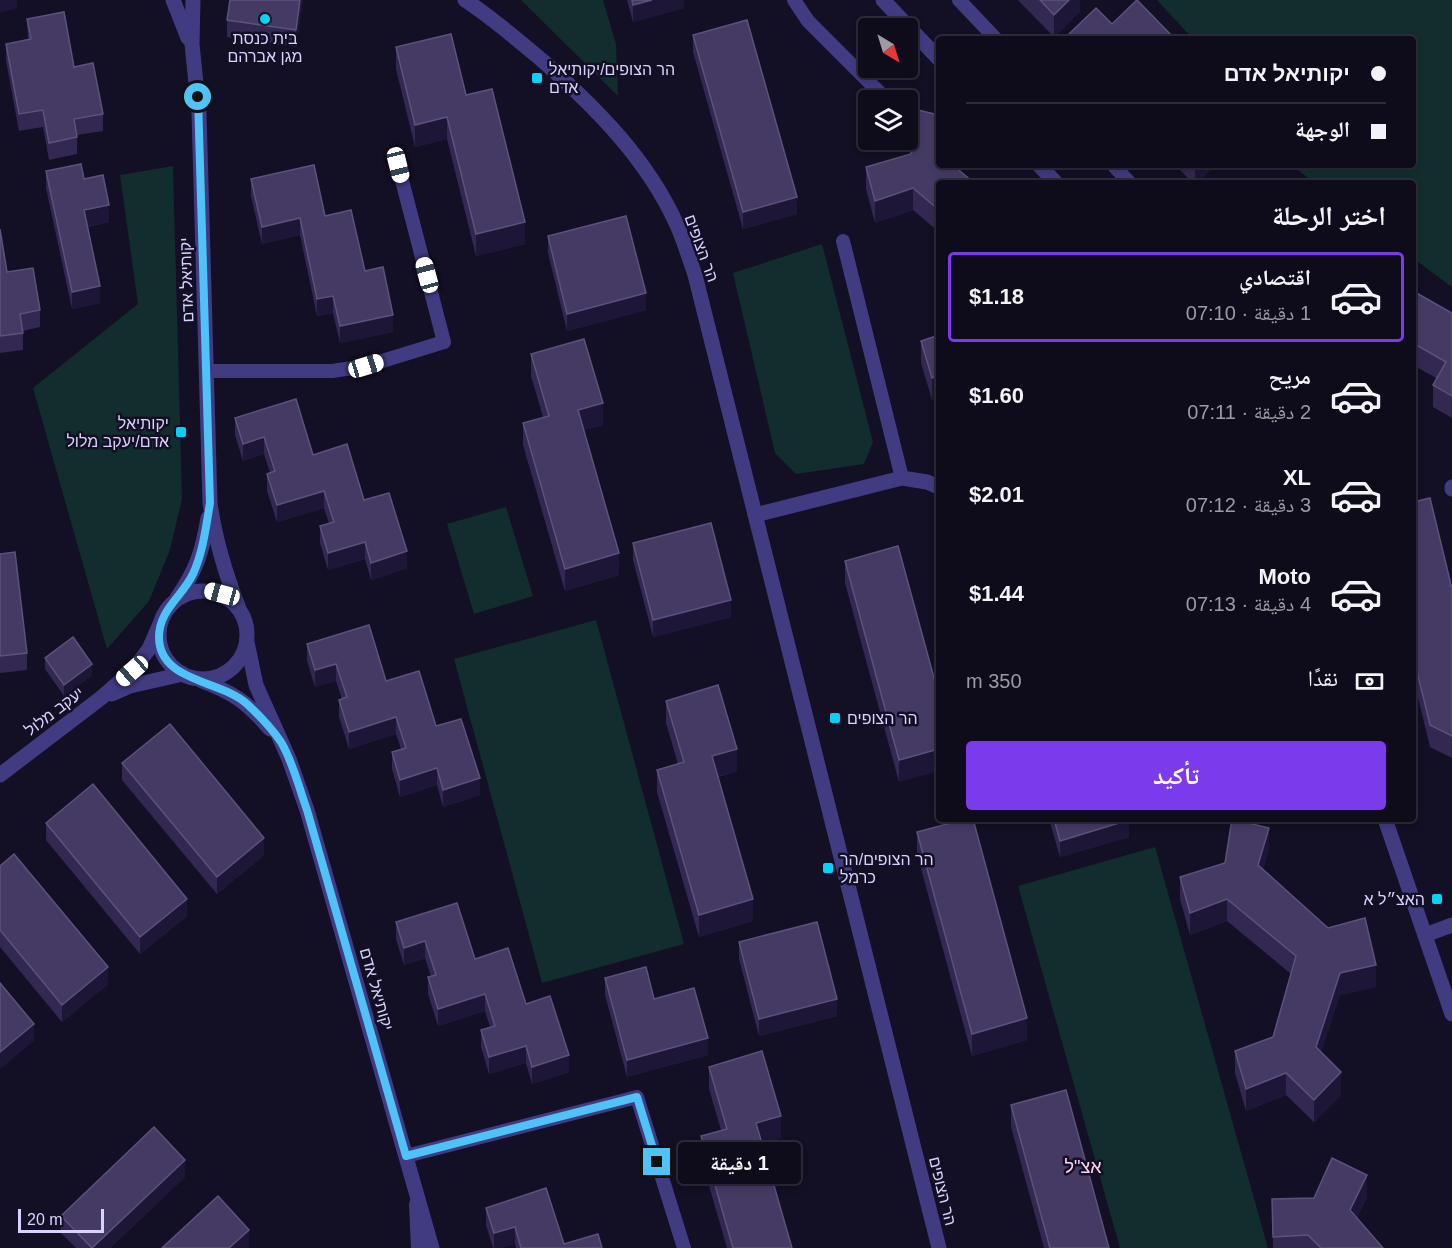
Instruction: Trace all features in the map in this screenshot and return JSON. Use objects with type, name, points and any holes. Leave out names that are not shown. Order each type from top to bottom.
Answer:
[{"type":"street","name":"יקותיאל אדם","points":[[173,0],[194,55]]},
{"type":"street","name":"יקותיאל אדם","points":[[193,0],[191,12],[199,113],[210,503],[220,559],[238,606]]},
{"type":"street","name":"הר הצופים","points":[[465,0],[496,21],[565,81],[609,124],[647,172],[676,223],[695,275],[939,1248]]},
{"type":"street","points":[[884,0],[936,55]]},
{"type":"street","points":[[1042,168],[1053,180]]},
{"type":"street","points":[[755,515],[902,478],[936,485]]},
{"type":"street","name":"יקותיאל אדם","points":[[177,598],[191,578],[199,560],[210,503]]},
{"type":"street","points":[[207,590],[222,594],[238,606],[245,620],[248,635],[245,650],[237,664],[227,672],[213,678],[190,677],[168,664],[159,639],[160,624],[166,610],[177,598],[192,592],[207,590]]},
{"type":"street","name":"יעקב מלול","points":[[0,775],[101,698],[132,671],[149,650],[160,624]]},
{"type":"street","name":"יקותיאל אדם","points":[[247,642],[256,685],[307,810],[432,1248]]},
{"type":"street","name":"יקותיאל אדם","points":[[190,677],[228,691],[246,703],[280,742]]},
{"type":"street","name":"יעקב מלול","points":[[101,698],[130,686],[190,677]]},
{"type":"street","points":[[1386,822],[1452,1014]]},
{"type":"street","points":[[1425,935],[1452,926]]},
{"type":"lane","points":[[794,0],[808,21],[877,90]]},
{"type":"lane","points":[[959,0],[993,36]]},
{"type":"lane","points":[[206,371],[332,371],[366,366],[444,342],[398,165]]},
{"type":"lane","points":[[1116,168],[1127,180]]},
{"type":"lane","points":[[843,241],[902,478]]},
{"type":"lane","points":[[406,1156],[637,1097],[684,1248]]},
{"type":"lane","points":[[416,1193],[418,1248]]},
{"type":"green space","points":[[521,0],[603,0],[616,44],[618,96]]},
{"type":"green space","points":[[1157,0],[1452,0],[1452,287],[1416,260],[1416,180],[1310,180],[1296,168],[1416,168],[1416,36],[1190,36]]},
{"type":"green space","points":[[173,166],[182,499],[170,550],[149,601],[107,649],[33,388],[138,304],[120,175]]},
{"type":"green space","points":[[822,244],[873,442],[864,464],[796,474],[775,453],[733,273]]},
{"type":"green space","points":[[506,507],[533,596],[474,614],[447,524]]},
{"type":"green space","points":[[596,620],[684,944],[542,983],[454,659]]},
{"type":"green space","points":[[1155,847],[1268,1248],[1120,1248],[1018,886]]},
{"type":"building","points":[[230,0],[300,0],[296,30],[227,20]]},
{"type":"building","points":[[632,0],[652,0],[633,5]]},
{"type":"building","points":[[1040,0],[1069,0],[1054,15]]},
{"type":"building","points":[[1137,0],[1172,36],[1071,36],[1069,34],[1096,8],[1112,24]]},
{"type":"building","points":[[64,12],[74,67],[93,63],[103,114],[74,119],[77,137],[49,143],[43,110],[19,114],[6,44],[31,39],[27,19]]},
{"type":"building","points":[[747,20],[797,197],[743,212],[693,35]]},
{"type":"building","points":[[451,34],[466,95],[492,89],[525,222],[476,234],[447,117],[415,125],[396,47]]},
{"type":"building","points":[[918,110],[936,114],[936,168],[956,168],[970,180],[936,180],[936,207],[913,188],[875,201],[866,167],[911,154],[912,150],[918,150]]},
{"type":"building","points":[[81,164],[84,179],[103,175],[109,205],[84,210],[100,286],[72,292],[46,171]]},
{"type":"building","points":[[314,165],[325,216],[351,210],[365,271],[383,267],[393,315],[340,326],[333,296],[317,299],[300,218],[262,227],[251,179]]},
{"type":"building","points":[[626,216],[646,293],[567,314],[548,236]]},
{"type":"building","points":[[0,229],[7,272],[33,268],[40,310],[20,314],[23,333],[0,336]]},
{"type":"building","points":[[1416,293],[1452,313],[1452,396],[1433,385],[1446,362],[1416,345]]},
{"type":"building","points":[[936,336],[936,376],[932,378],[921,341]]},
{"type":"building","points":[[584,339],[603,403],[578,410],[619,553],[565,569],[523,423],[549,416],[531,354]]},
{"type":"building","points":[[296,399],[313,455],[347,444],[364,500],[389,493],[407,551],[371,563],[365,542],[328,553],[320,526],[334,522],[324,491],[277,505],[267,474],[275,471],[264,437],[243,444],[235,418]]},
{"type":"building","points":[[1430,498],[1452,589],[1452,736],[1430,725],[1416,667],[1416,501]]},
{"type":"building","points":[[711,523],[731,600],[653,620],[633,543]]},
{"type":"building","points":[[898,546],[936,685],[936,750],[899,760],[845,561]]},
{"type":"building","points":[[15,552],[27,653],[0,656],[0,554]]},
{"type":"building","points":[[369,625],[386,681],[419,671],[436,726],[461,719],[480,778],[443,790],[437,768],[400,780],[392,752],[406,748],[396,717],[349,732],[339,700],[347,697],[336,664],[315,670],[307,644]]},
{"type":"building","points":[[73,637],[92,664],[64,685],[45,658]]},
{"type":"building","points":[[718,685],[737,749],[712,756],[753,899],[699,915],[657,770],[684,762],[666,701]]},
{"type":"building","points":[[170,724],[264,838],[217,877],[122,763]]},
{"type":"building","points":[[93,784],[187,899],[140,937],[46,823]]},
{"type":"building","points":[[955,822],[974,822],[1027,1018],[972,1034],[917,832]]},
{"type":"building","points":[[1055,822],[1122,822],[1060,841]]},
{"type":"building","points":[[1232,822],[1244,822],[1269,828],[1258,865],[1328,928],[1365,918],[1376,965],[1340,973],[1316,1047],[1341,1072],[1314,1100],[1286,1073],[1246,1089],[1235,1051],[1273,1037],[1296,956],[1227,899],[1190,913],[1180,877],[1225,863]]},
{"type":"building","points":[[14,854],[108,967],[62,1005],[0,930],[0,866]]},
{"type":"building","points":[[457,903],[475,959],[508,948],[526,1004],[550,996],[569,1055],[532,1067],[526,1046],[489,1057],[481,1030],[495,1026],[485,994],[438,1009],[428,977],[436,975],[425,941],[404,948],[396,922]]},
{"type":"building","points":[[817,922],[837,999],[759,1019],[739,942]]},
{"type":"building","points":[[646,967],[654,999],[694,988],[708,1038],[627,1060],[605,978]]},
{"type":"building","points":[[0,983],[34,1024],[0,1052]]},
{"type":"building","points":[[762,1051],[781,1116],[756,1123],[792,1248],[733,1248],[701,1136],[727,1129],[709,1067]]},
{"type":"building","points":[[1066,1090],[1109,1248],[1050,1248],[1011,1105]]},
{"type":"building","points":[[154,1127],[185,1160],[92,1248],[61,1216]]},
{"type":"building","points":[[1332,1158],[1367,1175],[1350,1210],[1383,1248],[1321,1248],[1308,1235],[1273,1237],[1272,1199],[1314,1198]]},
{"type":"building","points":[[546,1188],[564,1244],[598,1234],[602,1248],[521,1248],[515,1227],[494,1233],[486,1208]]},
{"type":"building","points":[[218,1196],[249,1230],[229,1248],[162,1248]]},
{"type":"place","name":"בית כנסת מגן אברהם","points":[[265,19]]},
{"type":"place","name":"הר הצופים/יקותיאל אדם","points":[[537,78]]},
{"type":"place","name":"יקותיאל אדם/יעקב מלול","points":[[181,432]]},
{"type":"place","name":"הר הצופים","points":[[835,718]]},
{"type":"place","name":"הר הצופים/הר כרמל","points":[[828,868]]},
{"type":"place","name":"האצ״ל א","points":[[1437,899]]},
{"type":"district","name":"אצ\"ל","points":[[1083,1167]]},
{"type":"route","points":[[198,97],[210,503],[199,560],[191,578],[166,610],[160,624],[159,639],[163,654],[168,664],[183,674],[228,691],[246,703],[280,742],[289,759],[307,810],[406,1156],[637,1097],[657,1162]]}]
